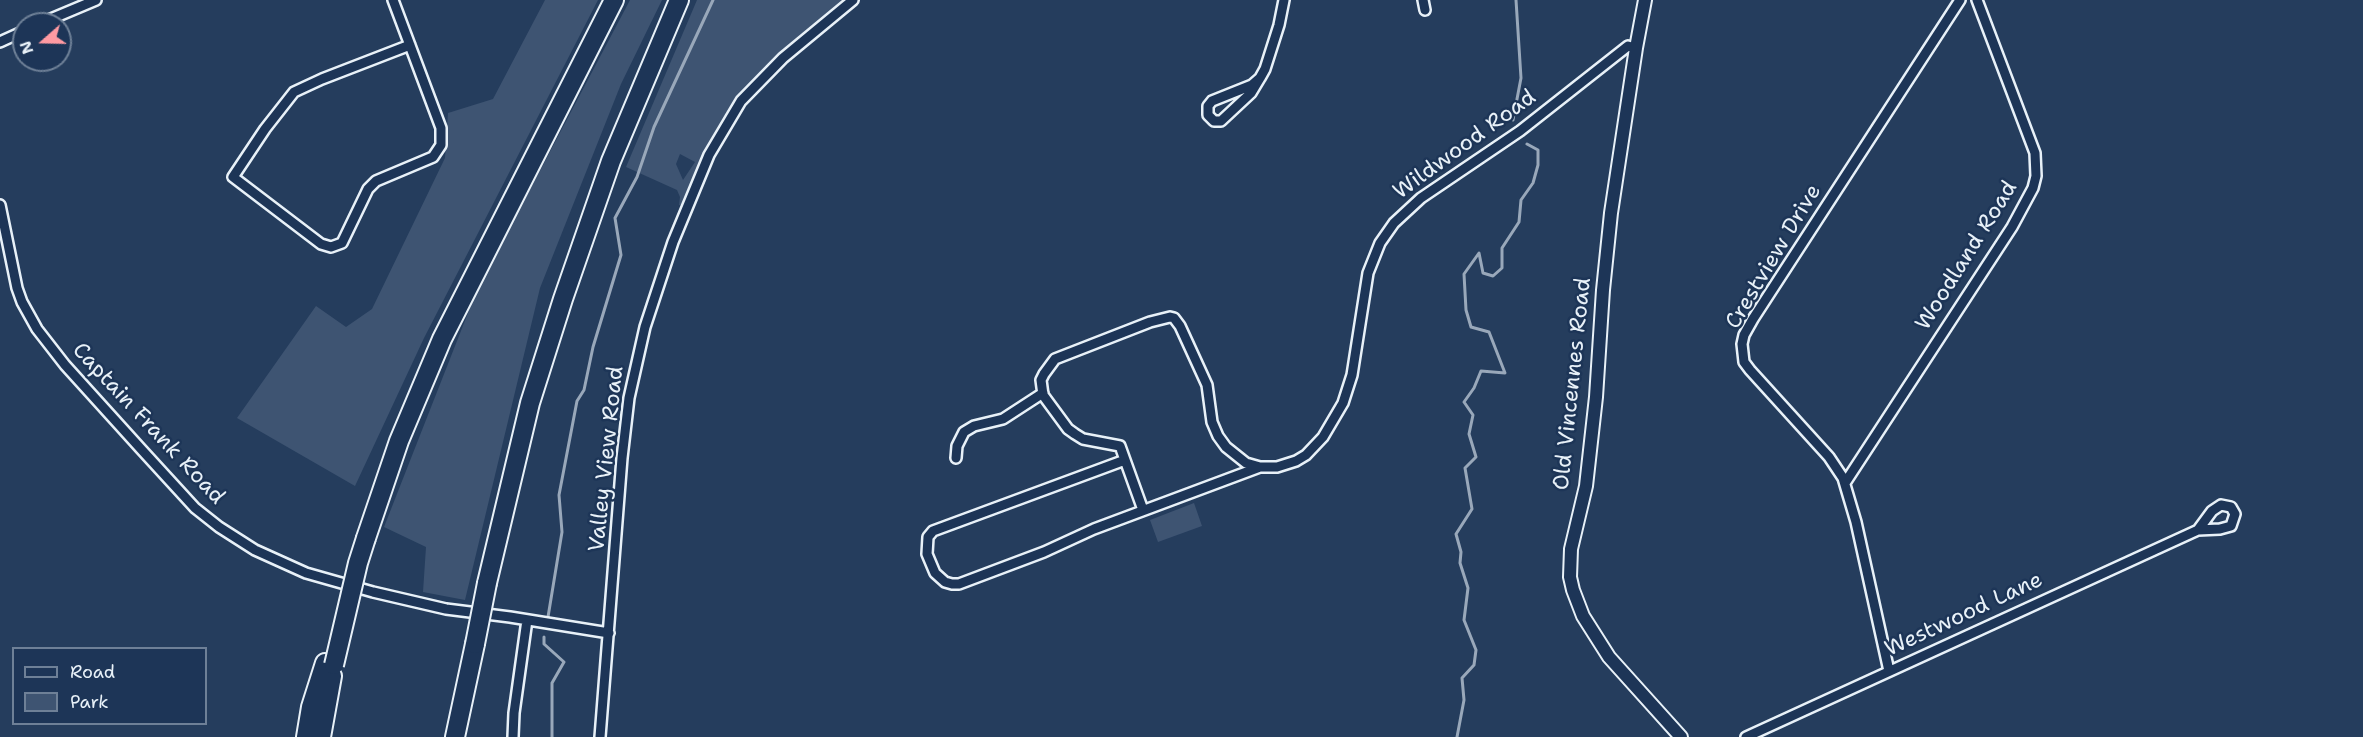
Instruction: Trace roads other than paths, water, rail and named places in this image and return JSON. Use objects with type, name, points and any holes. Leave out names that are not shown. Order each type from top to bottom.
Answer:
[{"type":"highway","points":[[306,737],[311,707],[330,664],[358,563],[399,441],[442,339],[614,0]]},
{"type":"highway","points":[[455,737],[487,583],[530,403],[568,282],[624,128],[679,0]]},
{"type":"highway","points":[[465,737],[475,644]]},
{"type":"highway","points":[[321,737],[330,664]]},
{"type":"street","points":[[68,12],[96,0]]},
{"type":"street","points":[[393,0],[410,45],[441,128],[441,145],[433,157],[376,181],[368,189],[342,243],[331,247],[321,244],[233,177],[265,129],[294,92],[410,45]]},
{"type":"street","name":"Valley View Road","points":[[609,633],[622,458],[630,398],[645,327],[673,242],[709,155],[741,101],[783,58],[853,0]]},
{"type":"street","points":[[1260,78],[1252,85],[1212,101],[1208,106],[1208,116],[1216,122],[1224,120],[1251,93],[1260,78],[1279,25],[1284,0]]},
{"type":"street","name":"Old Vincennes Road","points":[[1645,0],[1611,213],[1596,397],[1586,486],[1571,549],[1570,576],[1583,616],[1609,657],[1681,737]]},
{"type":"street","name":"Crestview Drive","points":[[1889,671],[1845,483],[1828,457],[1749,370],[1742,353],[1744,335],[1960,0]]},
{"type":"street","name":"Woodland Road","points":[[1845,483],[2023,209],[2033,188],[2036,176],[2036,153],[1977,0]]},
{"type":"street","name":"Wildwood Road","points":[[1260,467],[1286,465],[1306,455],[1323,437],[1337,415],[1352,375],[1368,273],[1380,243],[1394,223],[1421,198],[1520,131],[1628,46],[1636,48]]},
{"type":"street","name":"Captain Frank Road","points":[[0,205],[17,288],[37,329],[65,365],[141,449],[195,508],[213,522],[255,550],[306,573],[447,609],[609,633]]},
{"type":"street","points":[[1143,510],[1120,446],[1083,439],[1075,434],[1051,407],[1043,393],[1041,380],[1055,358],[1170,316],[1177,320],[1207,385],[1215,429],[1226,447],[1241,460],[1260,467]]},
{"type":"street","points":[[956,459],[957,446],[964,432],[974,426],[1003,419],[1043,393]]},
{"type":"street","points":[[1125,460],[939,527],[928,537],[927,554],[939,578],[952,584],[959,584],[1044,552],[1094,529],[1260,467]]},
{"type":"street","name":"Westwood Lane","points":[[1746,737],[2198,530]]},
{"type":"street","points":[[513,737],[527,620]]},
{"type":"street","points":[[600,737],[609,633]]},
{"type":"waterway","points":[[548,617],[562,532],[559,495],[577,401],[584,390],[593,347],[621,255],[615,218],[637,177],[654,127],[713,0]]},
{"type":"waterway","points":[[1513,120],[1521,78],[1516,0]]},
{"type":"waterway","points":[[1457,737],[1464,700],[1462,678],[1474,665],[1476,650],[1464,620],[1468,588],[1460,563],[1461,552],[1456,534],[1472,509],[1465,468],[1476,457],[1469,434],[1473,415],[1464,402],[1474,388],[1481,371],[1505,373],[1489,332],[1471,327],[1466,310],[1464,274],[1479,253],[1483,273],[1493,276],[1502,268],[1502,248],[1519,222],[1521,200],[1533,183],[1538,165],[1538,150],[1527,144]]},
{"type":"waterway","points":[[544,637],[544,644],[564,662],[552,683],[552,737]]}]
